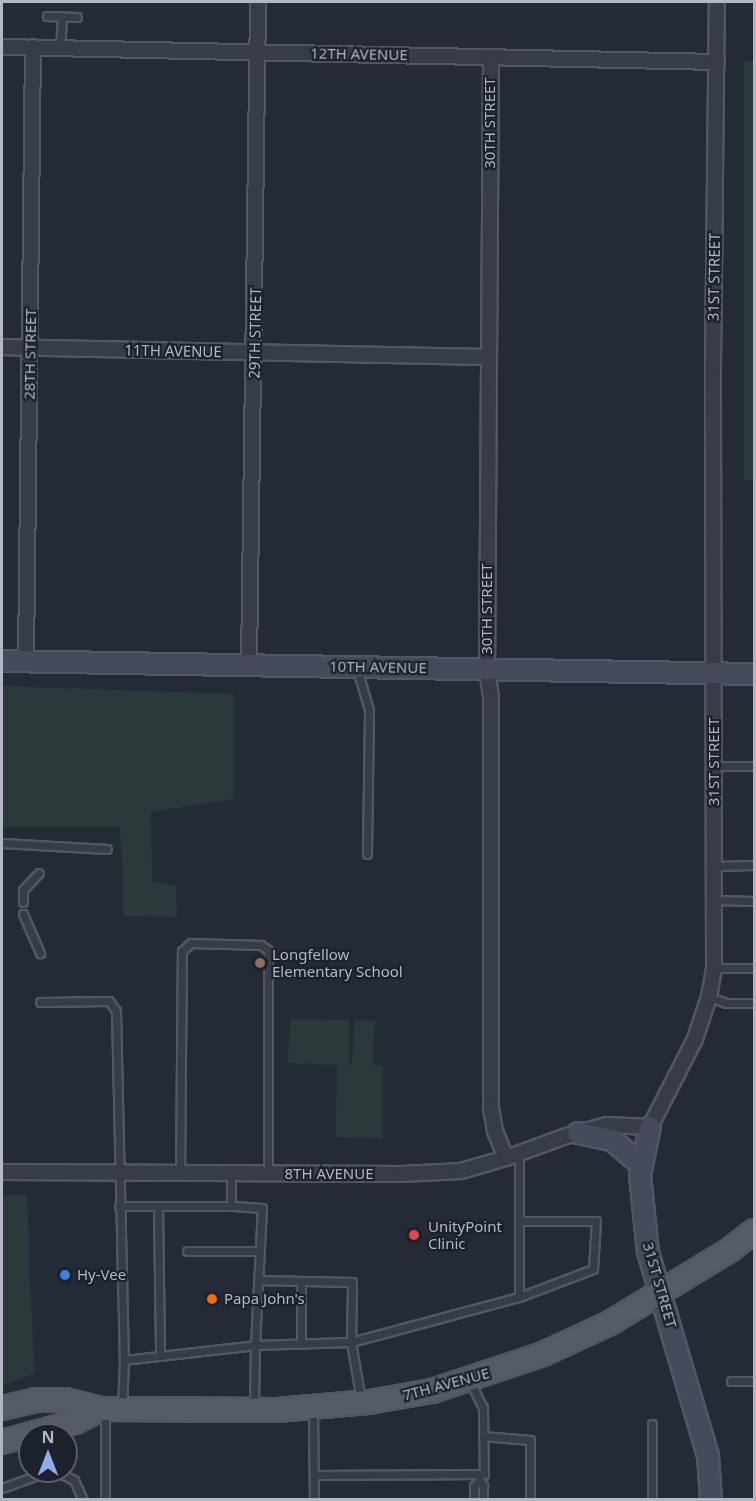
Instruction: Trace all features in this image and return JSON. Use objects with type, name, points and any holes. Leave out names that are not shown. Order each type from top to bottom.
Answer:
[{"type":"main road","name":"7TH AVENUE","points":[[2,1408],[36,1400],[65,1400],[109,1408],[254,1410],[313,1408],[361,1403],[432,1391],[543,1354],[610,1323],[731,1249],[754,1231]]},
{"type":"main road","name":"7TH AVENUE","points":[[2,1442],[75,1422],[109,1408]]},
{"type":"street","name":"29TH STREET","points":[[249,665],[256,352],[258,2]]},
{"type":"street","name":"31ST STREET","points":[[711,1500],[708,1455],[648,1252],[643,1215],[642,1165],[650,1127],[695,1039],[709,998],[714,968],[712,367],[717,2]]},
{"type":"street","name":"12TH AVENUE","points":[[2,47],[717,62]]},
{"type":"street","name":"28TH STREET","points":[[26,662],[33,47]]},
{"type":"street","name":"30TH STREET","points":[[491,57],[487,669],[491,696],[491,1108],[495,1131],[512,1156]]},
{"type":"street","name":"11TH AVENUE","points":[[2,347],[489,357]]},
{"type":"street","name":"10TH AVENUE","points":[[2,661],[754,674]]},
{"type":"street","name":"8TH AVENUE","points":[[2,1172],[401,1174],[461,1171],[607,1125],[650,1127]]},
{"type":"street","points":[[578,1133],[612,1140],[642,1165]]},
{"type":"lane","points":[[47,16],[77,17]]},
{"type":"lane","points":[[60,48],[62,16]]},
{"type":"lane","points":[[357,667],[369,710],[367,854]]},
{"type":"lane","points":[[714,766],[754,766]]},
{"type":"lane","points":[[2,843],[107,849]]},
{"type":"lane","points":[[714,866],[754,865]]},
{"type":"lane","points":[[23,902],[22,890],[39,873]]},
{"type":"lane","points":[[714,900],[754,901]]},
{"type":"lane","points":[[23,914],[40,953]]},
{"type":"lane","points":[[180,1173],[182,951],[192,943],[261,945],[268,950],[268,1173]]},
{"type":"lane","points":[[714,968],[754,968]]},
{"type":"lane","points":[[709,998],[726,1003],[754,1004]]},
{"type":"lane","points":[[40,1002],[109,1001],[116,1011],[123,1360],[109,1408],[105,1500]]},
{"type":"lane","points":[[512,1156],[519,1221],[519,1297]]},
{"type":"lane","points":[[231,1173],[231,1206]]},
{"type":"lane","points":[[119,1206],[262,1208],[254,1410]]},
{"type":"lane","points":[[158,1206],[160,1356]]},
{"type":"lane","points":[[123,1360],[255,1345],[351,1342],[519,1297],[593,1269],[596,1221],[519,1221]]},
{"type":"lane","points":[[187,1251],[260,1251]]},
{"type":"lane","points":[[258,1280],[352,1282],[351,1342],[361,1403]]},
{"type":"lane","points":[[301,1281],[301,1344]]},
{"type":"lane","points":[[470,1380],[483,1408],[484,1474],[474,1486],[474,1500]]},
{"type":"lane","points":[[731,1381],[754,1381]]},
{"type":"lane","points":[[313,1408],[314,1500]]},
{"type":"lane","points":[[652,1424],[652,1500]]},
{"type":"lane","points":[[483,1436],[530,1440],[530,1500]]},
{"type":"lane","points":[[314,1475],[479,1478]]},
{"type":"lane","points":[[479,1478],[483,1485],[483,1500]]},
{"type":"lane","points":[[2,1488],[18,1482]]},
{"type":"lane","points":[[75,1483],[83,1500]]},
{"type":"shaded area","points":[[744,61],[754,61],[754,480],[744,480]]},
{"type":"shaded area","points":[[2,686],[233,694],[233,799],[151,812],[152,881],[176,886],[177,917],[124,916],[120,827],[2,827]]},
{"type":"shaded area","points":[[290,1019],[349,1020],[349,1065],[352,1065],[354,1020],[375,1021],[373,1065],[383,1065],[383,1138],[336,1137],[337,1065],[288,1063]]},
{"type":"shaded area","points":[[2,1195],[27,1195],[34,1374],[2,1386]]},
{"type":"place","name":"Longfellow Elementary School","points":[[260,963]]},
{"type":"place","name":"UnityPoint Clinic","points":[[414,1235]]},
{"type":"place","name":"Hy-Vee","points":[[65,1275]]},
{"type":"place","name":"Papa John's","points":[[212,1299]]}]
